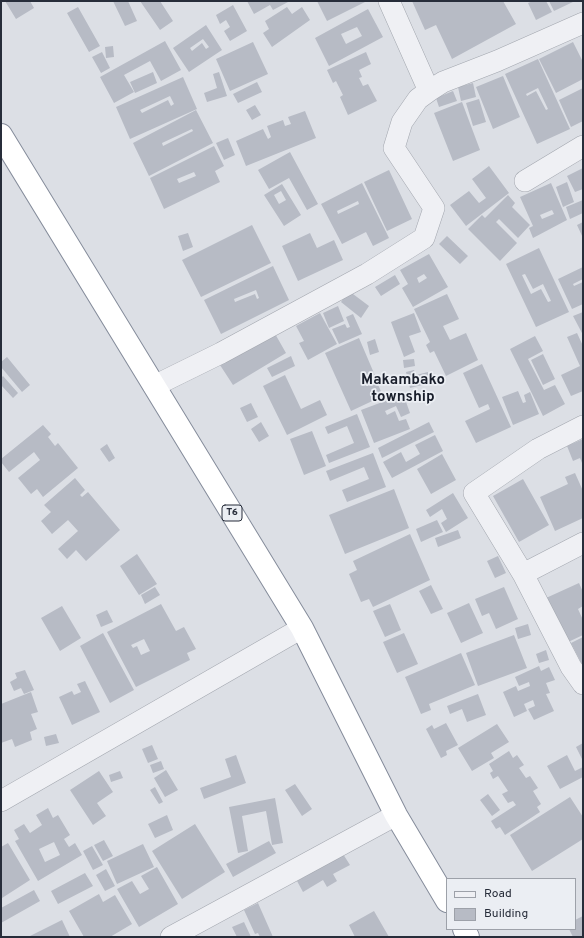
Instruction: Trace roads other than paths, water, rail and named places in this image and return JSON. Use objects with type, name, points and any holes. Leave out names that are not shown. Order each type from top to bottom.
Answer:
[{"type":"highway","name":"T6","points":[[1,135],[302,628],[396,815],[446,899]]},
{"type":"street","points":[[389,1],[429,91]]},
{"type":"street","points":[[154,386],[367,274],[424,238],[434,208],[394,148],[402,122],[418,99],[443,82],[497,61],[583,23]]},
{"type":"street","points":[[525,181],[583,146]]},
{"type":"street","points":[[583,426],[538,449],[474,493],[523,574],[571,667],[583,684]]},
{"type":"street","points":[[523,574],[583,543]]},
{"type":"street","points":[[2,800],[302,628]]},
{"type":"street","points":[[171,937],[396,815]]},
{"type":"district","name":"Makambako township","points":[[403,390]]}]
